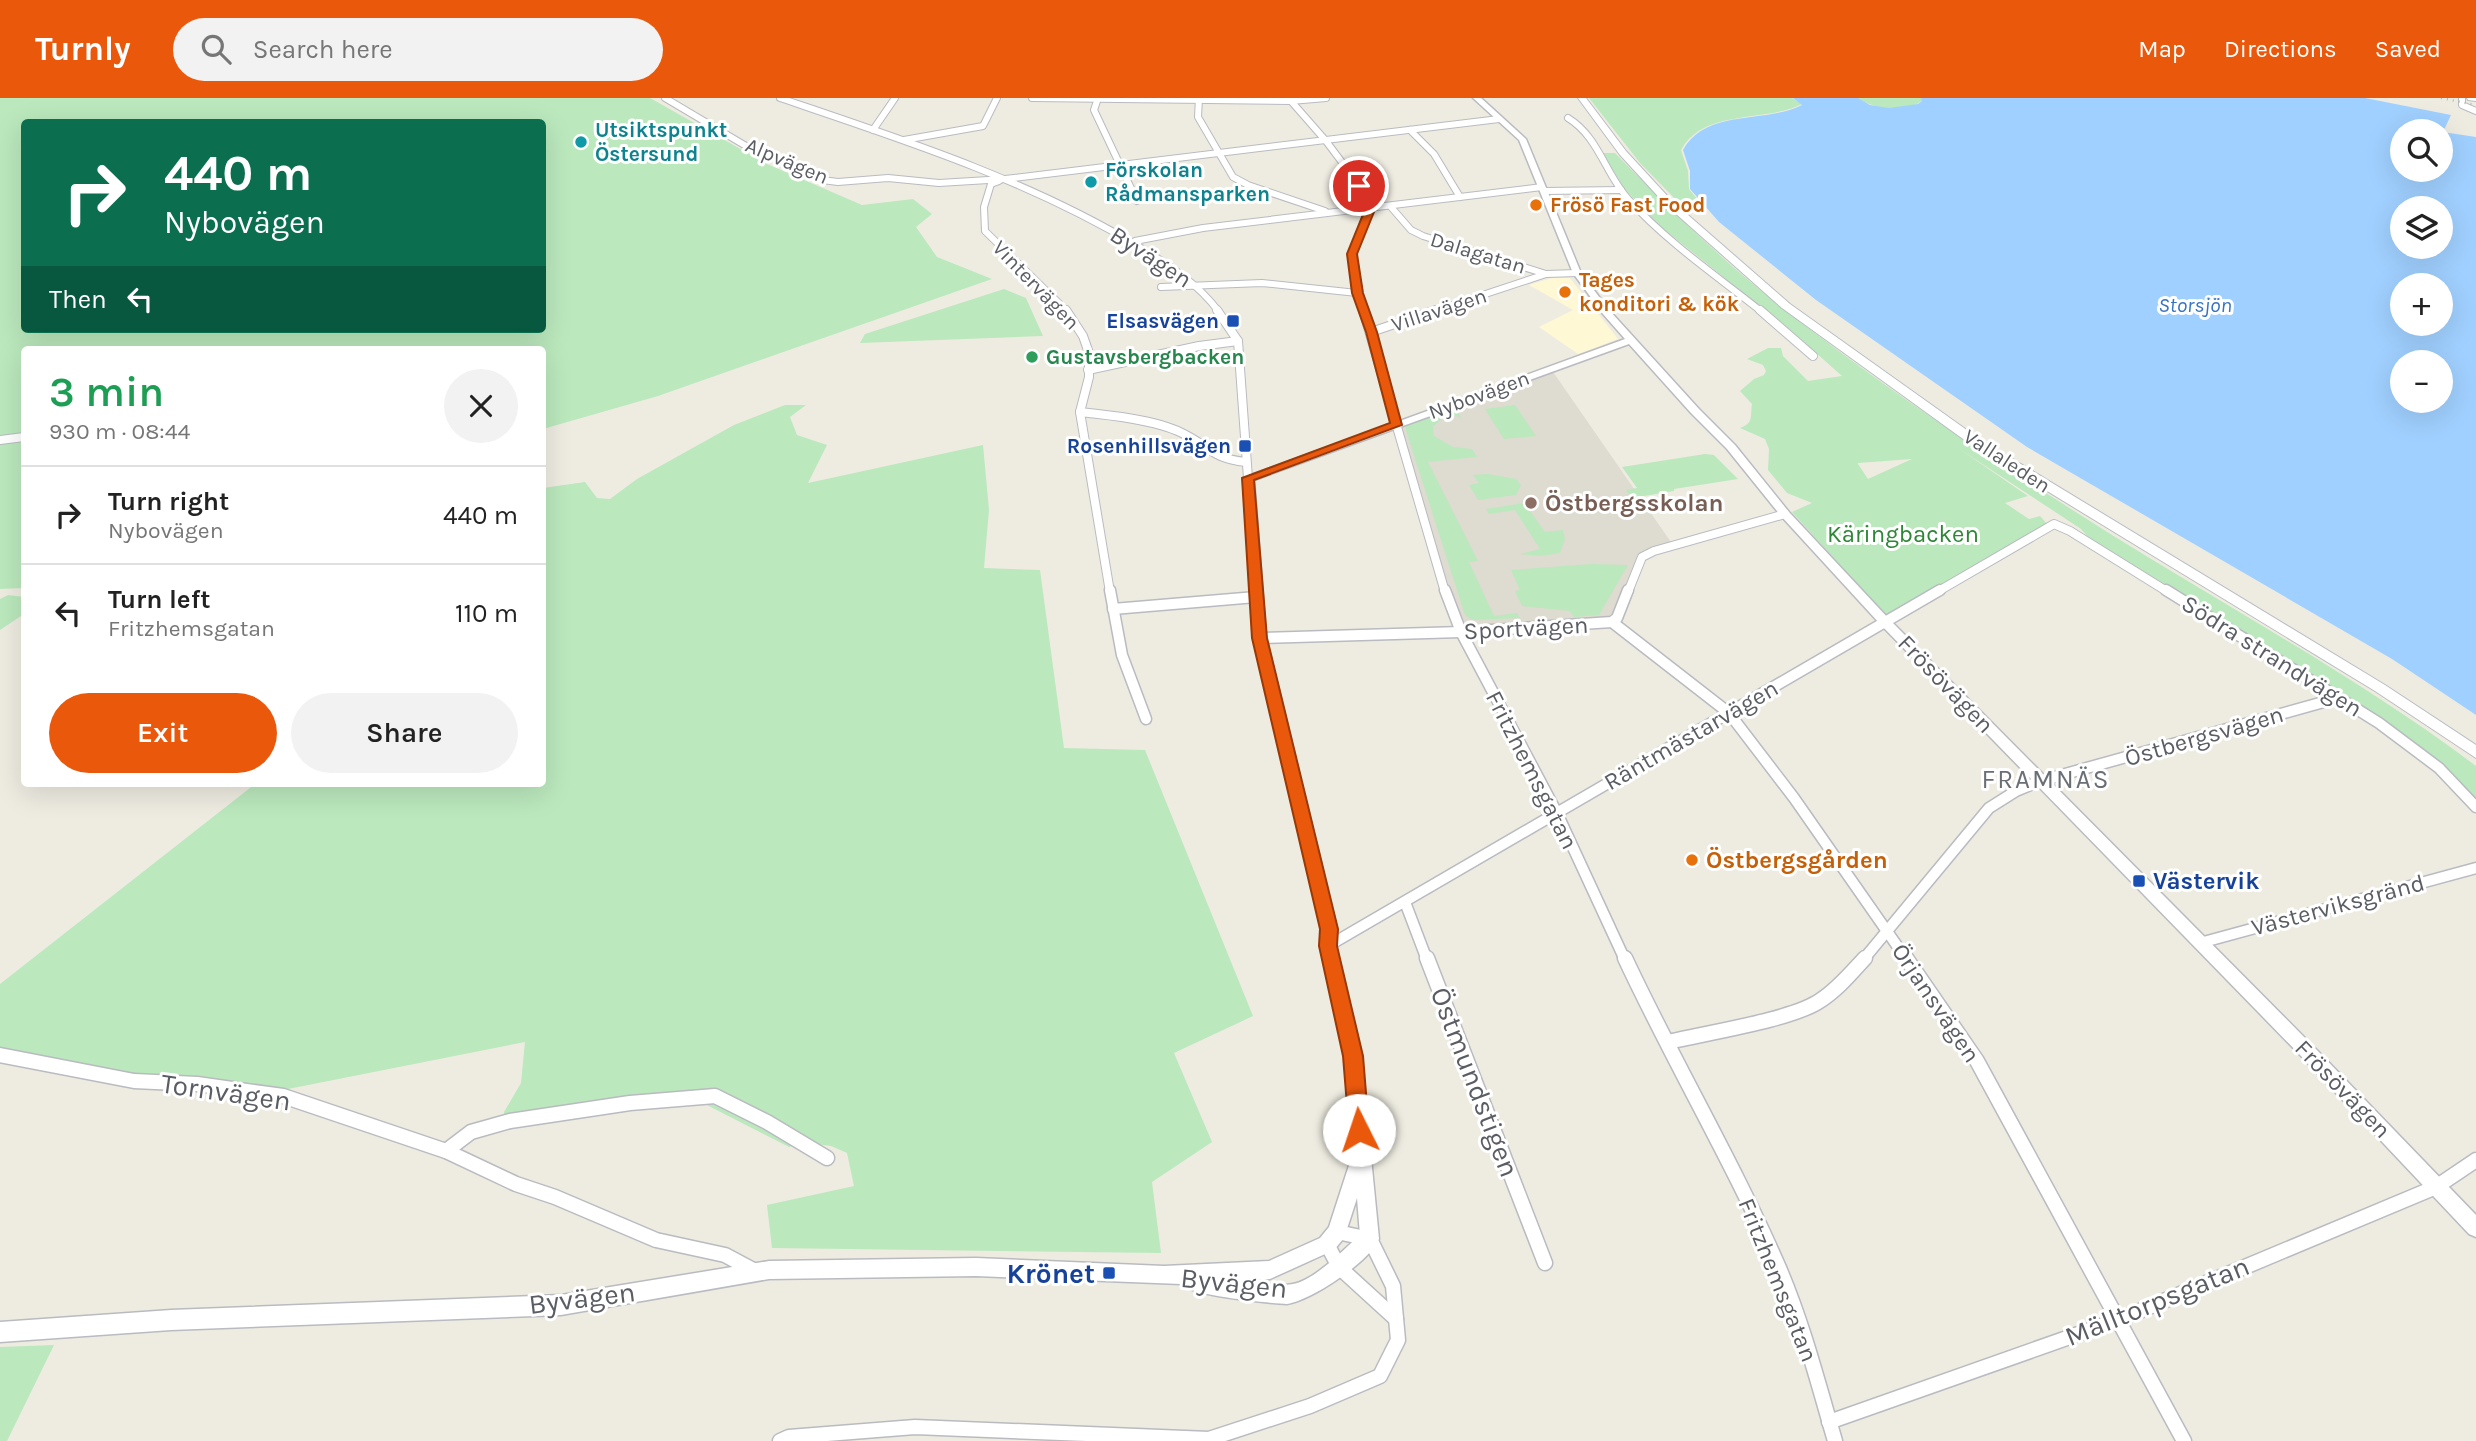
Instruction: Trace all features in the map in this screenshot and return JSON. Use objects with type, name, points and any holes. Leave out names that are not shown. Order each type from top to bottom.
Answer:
[{"type":"main road","name":"Vallaleden","points":[[1586,101],[1623,153],[1670,203],[1786,306],[1974,441],[2380,688],[2476,752]]},
{"type":"street","name":"Alpvägen","points":[[664,98],[746,146],[822,180],[838,182],[888,178],[939,183],[1005,179],[1499,119]]},
{"type":"street","name":"Byvägen","points":[[780,98],[1005,179],[1135,241],[1165,260],[1198,288],[1235,331],[1238,341],[1259,638],[1329,929],[1328,946],[1353,1056],[1370,1239],[1339,1267],[1296,1293],[1251,1291],[1164,1276]]},
{"type":"street","points":[[873,130],[895,98]]},
{"type":"street","points":[[901,141],[983,126],[997,98]]},
{"type":"street","points":[[1032,98],[1326,98]]},
{"type":"street","points":[[1098,98],[1094,110],[1137,201]]},
{"type":"street","points":[[1199,98],[1198,117],[1233,177],[1248,185],[1328,212]]},
{"type":"street","name":"Frösövägen","points":[[1477,98],[1522,139],[1577,273],[1592,295],[1631,340],[1731,447],[1785,514],[1885,622],[2476,1228]]},
{"type":"street","points":[[2462,98],[2462,106],[2476,111]]},
{"type":"street","points":[[1291,100],[1371,201],[1371,207]]},
{"type":"street","points":[[1568,118],[1575,121],[1594,143],[1620,190],[1650,221],[1813,356]]},
{"type":"street","points":[[1410,130],[1434,154],[1460,197]]},
{"type":"street","name":"Vintervägen","points":[[1005,179],[991,184],[987,191],[982,220],[985,231],[1076,323],[1090,353],[1080,412],[1094,506],[1122,654],[1146,719]]},
{"type":"street","points":[[1135,241],[1328,212],[1460,197],[1543,189],[1620,190]]},
{"type":"street","name":"Dalagatan","points":[[1391,206],[1411,230],[1423,236],[1546,274],[1577,273]]},
{"type":"street","name":"Fritzhemsgatan","points":[[1371,207],[1352,254],[1357,293],[1371,332],[1446,595],[1461,632],[1557,813],[1641,993],[1728,1158],[1780,1271],[1806,1344],[1835,1441]]},
{"type":"street","name":"Villavägen","points":[[1371,332],[1546,274]]},
{"type":"street","points":[[1161,287],[1198,288],[1262,283],[1357,293]]},
{"type":"street","name":"Nybovägen","points":[[1247,470],[1396,425],[1631,340]]},
{"type":"street","points":[[1088,370],[1199,346],[1238,341]]},
{"type":"street","points":[[1080,412],[1132,418],[1181,432],[1222,459],[1247,470]]},
{"type":"street","points":[[0,440],[21,437]]},
{"type":"street","name":"Sportvägen","points":[[1259,638],[1461,632],[1612,622],[1617,618],[1642,557],[1654,551],[1785,514]]},
{"type":"street","name":"Räntmästarvägen","points":[[1328,946],[2054,524]]},
{"type":"street","name":"Södra strandvägen","points":[[2054,524],[2070,531],[2379,723],[2439,768],[2476,807]]},
{"type":"street","points":[[1113,609],[1256,597]]},
{"type":"street","name":"Örjansvägen","points":[[1612,622],[1729,713],[1794,798],[1977,1061],[2184,1441]]},
{"type":"street","name":"Östbergsvägen","points":[[1668,1042],[1794,1012],[1819,1002],[1838,988],[1888,933],[1989,808],[2040,781],[2338,698]]},
{"type":"street","name":"Västerviksgränd","points":[[2200,943],[2476,868]]},
{"type":"street","name":"Östmundstigen","points":[[1405,902],[1545,1263]]},
{"type":"street","name":"Tornvägen","points":[[0,1055],[134,1081],[197,1084],[270,1093],[356,1119],[414,1142],[446,1151],[516,1184],[555,1197],[645,1236],[725,1255],[755,1271]]},
{"type":"street","points":[[446,1151],[471,1132],[510,1121],[630,1103],[715,1096],[827,1158]]},
{"type":"street","name":"Byvägen","points":[[0,1332],[170,1320],[561,1305],[755,1271],[976,1267],[1164,1276],[1270,1270],[1332,1238],[1361,1155]]},
{"type":"street","name":"Mälltorpsgatan","points":[[1829,1422],[2118,1320],[2436,1186],[2476,1160]]},
{"type":"street","points":[[780,1441],[789,1437],[915,1427],[1209,1439],[1311,1406],[1380,1376],[1398,1340],[1393,1286],[1370,1239],[1332,1238],[1339,1267],[1396,1319]]},
{"type":"shaded area","points":[[1552,278],[1570,278],[1618,339],[1578,354],[1539,327],[1573,310],[1529,285]]},
{"type":"shaded area","name":"Östbergsskolan","points":[[1551,369],[1673,545],[1642,557],[1617,618],[1461,632],[1396,425]]},
{"type":"green space","points":[[0,98],[650,98],[767,164],[862,205],[913,199],[932,214],[916,227],[937,257],[992,279],[658,396],[546,428],[546,346],[21,346],[21,588],[0,589]]},
{"type":"green space","points":[[1589,98],[1792,98],[1802,104],[1787,110],[1719,122],[1691,137],[1681,150],[1688,171],[1689,189],[1705,209],[1684,208],[1640,163]]},
{"type":"green space","points":[[1858,98],[1923,100],[1909,107],[1891,108],[1873,105]]},
{"type":"green space","name":"Käringbacken","points":[[1603,153],[1615,153],[1715,251],[1757,287],[1900,396],[2112,535],[2388,704],[2476,766],[2476,798],[2439,763],[2397,730],[2089,538],[2081,529],[1958,448],[2028,496],[2005,503],[2029,519],[2040,516],[2048,525],[1887,617],[1792,512],[1812,503],[1787,493],[1768,470],[1769,449],[1765,439],[1740,428],[1749,422],[1752,404],[1740,391],[1766,371],[1763,365],[1747,359],[1768,348],[1781,348],[1783,356],[1808,381],[1842,376],[1796,335],[1656,223],[1624,188]],"holes":[[[1912,459],[1868,479],[1858,463]]]},
{"type":"green space","points":[[1004,289],[1026,298],[1043,336],[860,343],[865,334]]},
{"type":"green space","points":[[785,405],[806,405],[790,417],[797,435],[827,445],[808,483],[983,445],[989,510],[984,568],[1040,570],[1064,748],[1145,750],[1253,1016],[1174,1053],[1212,1142],[1152,1182],[1161,1253],[772,1248],[767,1205],[854,1186],[847,1153],[831,1146],[808,1143],[789,1147],[697,1100],[505,1126],[504,1112],[521,1083],[525,1042],[283,1090],[139,1077],[0,1049],[0,984],[251,787],[546,787],[546,488],[585,482],[597,498],[610,499],[637,479],[734,425]]},
{"type":"green space","points":[[1515,405],[1536,436],[1504,439],[1485,409]]},
{"type":"green space","points":[[1455,408],[1462,419],[1456,415],[1444,417],[1433,426],[1434,436],[1453,447],[1472,449],[1477,457],[1428,462],[1478,561],[1469,562],[1494,616],[1517,613],[1520,618],[1472,620],[1465,615],[1406,430],[1406,425]]},
{"type":"green space","points":[[1705,454],[1714,455],[1738,479],[1632,498],[1626,490],[1637,488],[1622,467]]},
{"type":"green space","points":[[1488,474],[1516,479],[1521,485],[1516,495],[1478,500],[1469,485],[1479,483],[1473,475]]},
{"type":"green space","points":[[1524,503],[1545,532],[1563,530],[1565,539],[1560,553],[1541,556],[1520,554],[1540,549],[1515,510],[1489,514],[1486,509]]},
{"type":"green space","points":[[1591,564],[1628,565],[1599,615],[1574,617],[1570,611],[1522,606],[1515,591],[1520,590],[1511,570]]},
{"type":"green space","points":[[8,595],[21,597],[21,616],[0,630],[0,599]]},
{"type":"green space","points":[[54,1345],[7,1441],[0,1441],[0,1347]]},
{"type":"water","name":"Storsjön","points":[[1793,98],[1858,98],[1870,105],[1889,108],[1918,104],[1922,101],[1921,98],[2365,98],[2451,115],[2449,119],[2390,119],[2390,182],[2453,182],[2453,134],[2476,137],[2476,715],[2392,659],[2027,447],[1816,300],[1719,222],[1690,189],[1690,171],[1683,150],[1693,137],[1721,122],[1787,111],[1802,105]]},
{"type":"railway","points":[[2441,98],[2476,105]]},
{"type":"place","name":"Utsiktspunkt Östersund","points":[[581,142]]},
{"type":"place","name":"Förskolan Rådmansparken","points":[[1091,182]]},
{"type":"place","name":"Frösö Fast Food","points":[[1536,205]]},
{"type":"place","name":"Tages konditori & kök","points":[[1565,292]]},
{"type":"place","name":"Elsasvägen","points":[[1233,321]]},
{"type":"place","name":"Gustavsbergbacken","points":[[1032,357]]},
{"type":"place","name":"Rosenhillsvägen","points":[[1245,446]]},
{"type":"place","name":"Östbergsskolan","points":[[1531,503]]},
{"type":"place","name":"Östbergsgården","points":[[1692,860]]},
{"type":"place","name":"Västervik","points":[[2139,881]]},
{"type":"place","name":"Krönet","points":[[1109,1273]]},
{"type":"district","name":"FRAMNÄS","points":[[2046,779]]},
{"type":"route","points":[[1359,186],[1371,201],[1371,207],[1352,254],[1357,293],[1371,332],[1396,425],[1248,478],[1259,638],[1329,929],[1328,946],[1353,1056],[1359,1130]]}]
